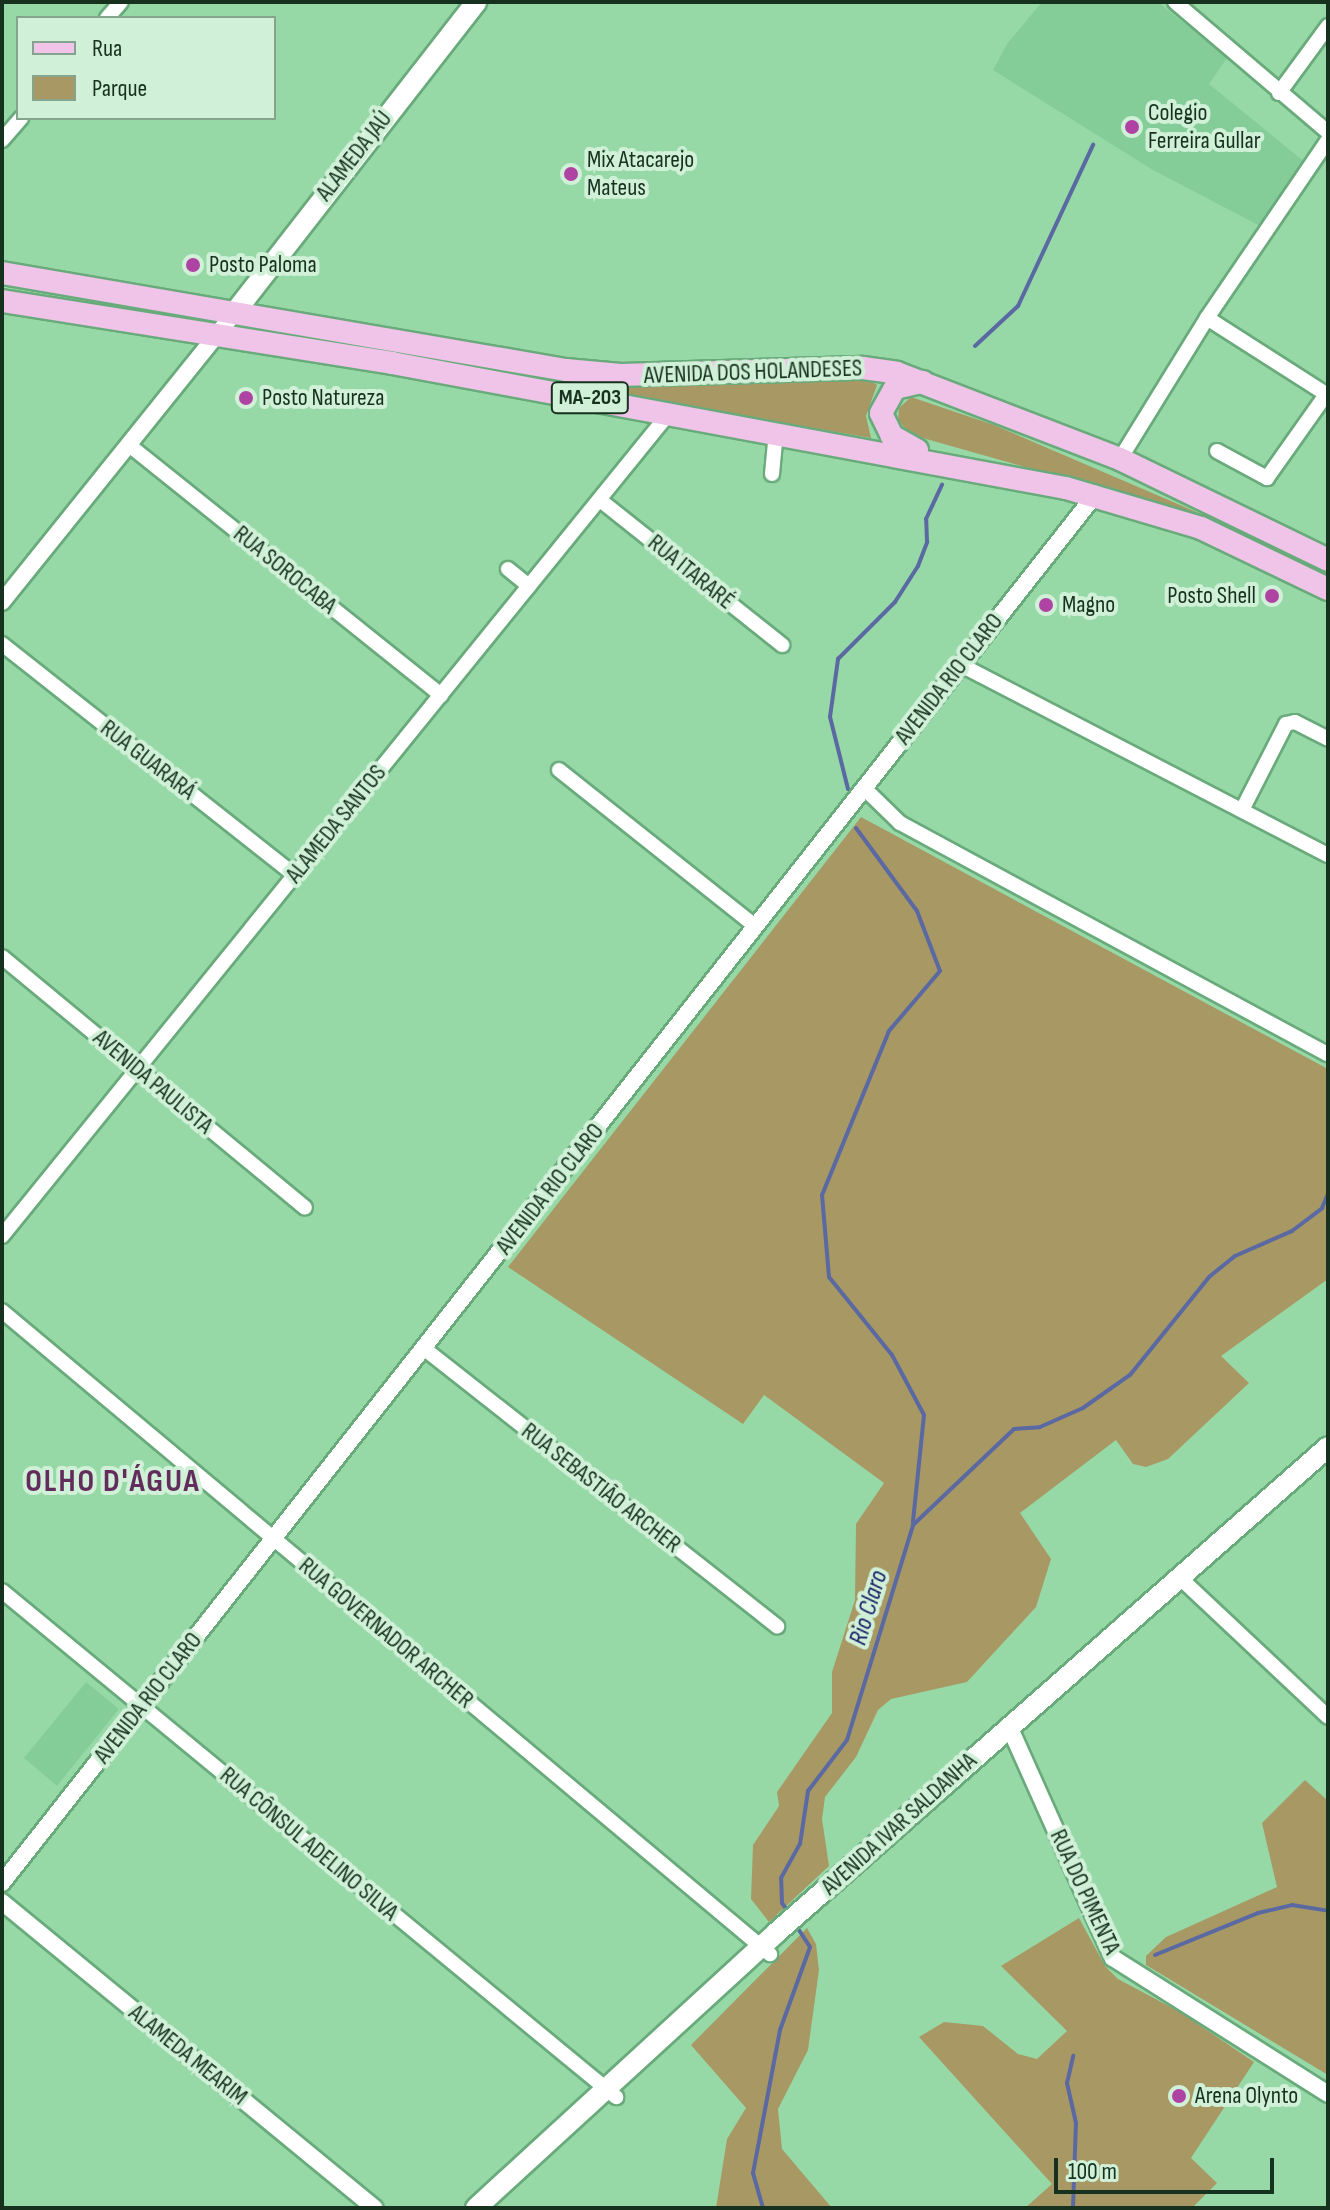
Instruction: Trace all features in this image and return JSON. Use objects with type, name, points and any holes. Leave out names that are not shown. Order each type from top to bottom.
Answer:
[{"type":"main road","name":"ALAMEDA JAÚ","points":[[235,312],[476,2]]},
{"type":"main road","name":"AVENIDA DOS HOLANDESES","points":[[2,273],[593,373],[648,376],[863,368],[927,382],[1120,459],[1328,560]]},
{"type":"main road","name":"AVENIDA DOS HOLANDESES","points":[[2,301],[670,412],[950,463],[1096,494],[1201,528],[1328,589]]},
{"type":"main road","points":[[198,306],[211,320],[216,337]]},
{"type":"main road","points":[[927,382],[906,382],[890,392],[882,408],[883,422],[896,440],[950,463]]},
{"type":"main road","name":"AVENIDA IVAR SALDANHA","points":[[491,2208],[781,1936],[1183,1580],[1328,1447]]},
{"type":"main road","name":"AVENIDA IVAR SALDANHA","points":[[1183,1580],[1328,1459]]},
{"type":"main road","name":"AVENIDA IVAR SALDANHA","points":[[476,2208],[611,2093]]},
{"type":"street","points":[[1175,2],[1328,132]]},
{"type":"street","points":[[1279,93],[1328,26]]},
{"type":"street","points":[[2,140],[19,120]]},
{"type":"street","points":[[1120,459],[1207,318],[1328,140]]},
{"type":"street","points":[[2,602],[235,312]]},
{"type":"street","points":[[1207,318],[1327,393],[1267,478],[1217,451]]},
{"type":"street","name":"ALAMEDA SANTOS","points":[[2,1236],[670,412]]},
{"type":"street","points":[[772,474],[776,432]]},
{"type":"street","name":"RUA SOROCABA","points":[[129,445],[441,695]]},
{"type":"street","name":"AVENIDA RIO CLARO","points":[[2,1883],[426,1350],[754,925],[1096,494]]},
{"type":"street","name":"RUA ITARARÉ","points":[[600,500],[782,645]]},
{"type":"street","points":[[508,569],[529,586]]},
{"type":"street","name":"RUA GUARARÁ","points":[[2,644],[295,875]]},
{"type":"street","points":[[961,665],[1328,855]]},
{"type":"street","points":[[1242,810],[1286,724],[1295,722],[1328,739]]},
{"type":"street","points":[[559,770],[754,925]]},
{"type":"street","points":[[864,788],[900,823],[1328,1054]]},
{"type":"street","name":"AVENIDA PAULISTA","points":[[2,957],[305,1208]]},
{"type":"street","name":"RUA GOVERNADOR ARCHER","points":[[2,1311],[765,1951]]},
{"type":"street","name":"RUA SEBASTIÃO ARCHER","points":[[426,1350],[777,1626]]},
{"type":"street","points":[[1183,1580],[1328,1717]]},
{"type":"street","name":"RUA CÔNSUL ADELINO SILVA","points":[[2,1591],[611,2093]]},
{"type":"street","name":"RUA DO PIMENTA","points":[[1012,1730],[1113,1958],[1135,1976],[1181,1996],[1328,2094]]},
{"type":"street","name":"ALAMEDA MEARIM","points":[[2,1902],[374,2208]]},
{"type":"shaded area","name":"Colegio Ferreira Gullar","points":[[1042,2],[1158,2],[1227,58],[1209,84],[1306,163],[1262,227],[1153,170],[993,70],[1007,44]]},
{"type":"shaded area","points":[[86,1682],[119,1709],[57,1786],[24,1758]]},
{"type":"green space","points":[[869,379],[877,385],[866,416],[871,438],[603,391],[606,385]]},
{"type":"green space","points":[[911,397],[994,425],[1222,523],[912,435],[898,421],[899,408]]},
{"type":"green space","points":[[861,817],[1328,1069],[1328,1279],[1221,1356],[1249,1383],[1168,1459],[1146,1467],[1133,1464],[1116,1440],[1020,1513],[1051,1559],[1036,1607],[967,1682],[891,1699],[878,1710],[856,1757],[825,1797],[822,1819],[829,1866],[769,1922],[751,1899],[753,1845],[779,1806],[777,1792],[832,1713],[832,1672],[855,1600],[856,1524],[884,1483],[764,1395],[743,1424],[508,1267]]},
{"type":"green space","points":[[1305,1780],[1328,1801],[1328,2075],[1146,1965],[1146,1956],[1166,1937],[1277,1887],[1262,1823]]},
{"type":"green space","points":[[1079,1918],[1105,1966],[1118,1979],[1180,2012],[1254,2062],[1191,2158],[1217,2183],[1192,2208],[1025,2208],[1052,2184],[919,2037],[944,2022],[983,2026],[1018,2054],[1037,2059],[1067,2031],[1001,1966]]},
{"type":"green space","points":[[807,1928],[816,1944],[819,1970],[808,2050],[778,2109],[782,2149],[832,2208],[716,2208],[727,2139],[746,2108],[691,2045]]},
{"type":"waterway","points":[[975,346],[1018,306],[1093,145]]},
{"type":"waterway","points":[[848,789],[830,717],[838,659],[895,602],[918,566],[927,542],[926,519],[942,485]]},
{"type":"waterway","points":[[856,828],[917,911],[940,971],[889,1031],[822,1195],[829,1277],[892,1355],[924,1415],[913,1522]]},
{"type":"waterway","name":"Rio Claro","points":[[789,1913],[782,1903],[781,1878],[800,1844],[808,1791],[847,1740],[913,1525],[1014,1429],[1040,1427],[1083,1408],[1130,1375],[1209,1277],[1235,1256],[1292,1231],[1322,1208],[1328,1194]]},
{"type":"waterway","points":[[1155,1955],[1258,1913],[1292,1905],[1328,1911]]},
{"type":"waterway","name":"Rio Claro","points":[[763,2208],[753,2173],[780,2030],[810,1947],[795,1924]]},
{"type":"waterway","name":"Rio Claro","points":[[1073,2056],[1067,2083],[1076,2123],[1073,2208]]},
{"type":"place","name":"Colegio Ferreira Gullar","points":[[1132,127]]},
{"type":"place","name":"Mix Atacarejo Mateus","points":[[571,174]]},
{"type":"place","name":"Posto Paloma","points":[[193,265]]},
{"type":"place","name":"Posto Natureza","points":[[246,398]]},
{"type":"place","name":"Posto Shell","points":[[1272,596]]},
{"type":"place","name":"Magno","points":[[1046,605]]},
{"type":"place","name":"Arena Olynto","points":[[1179,2096]]},
{"type":"district","name":"OLHO D'ÁGUA","points":[[113,1482]]}]
